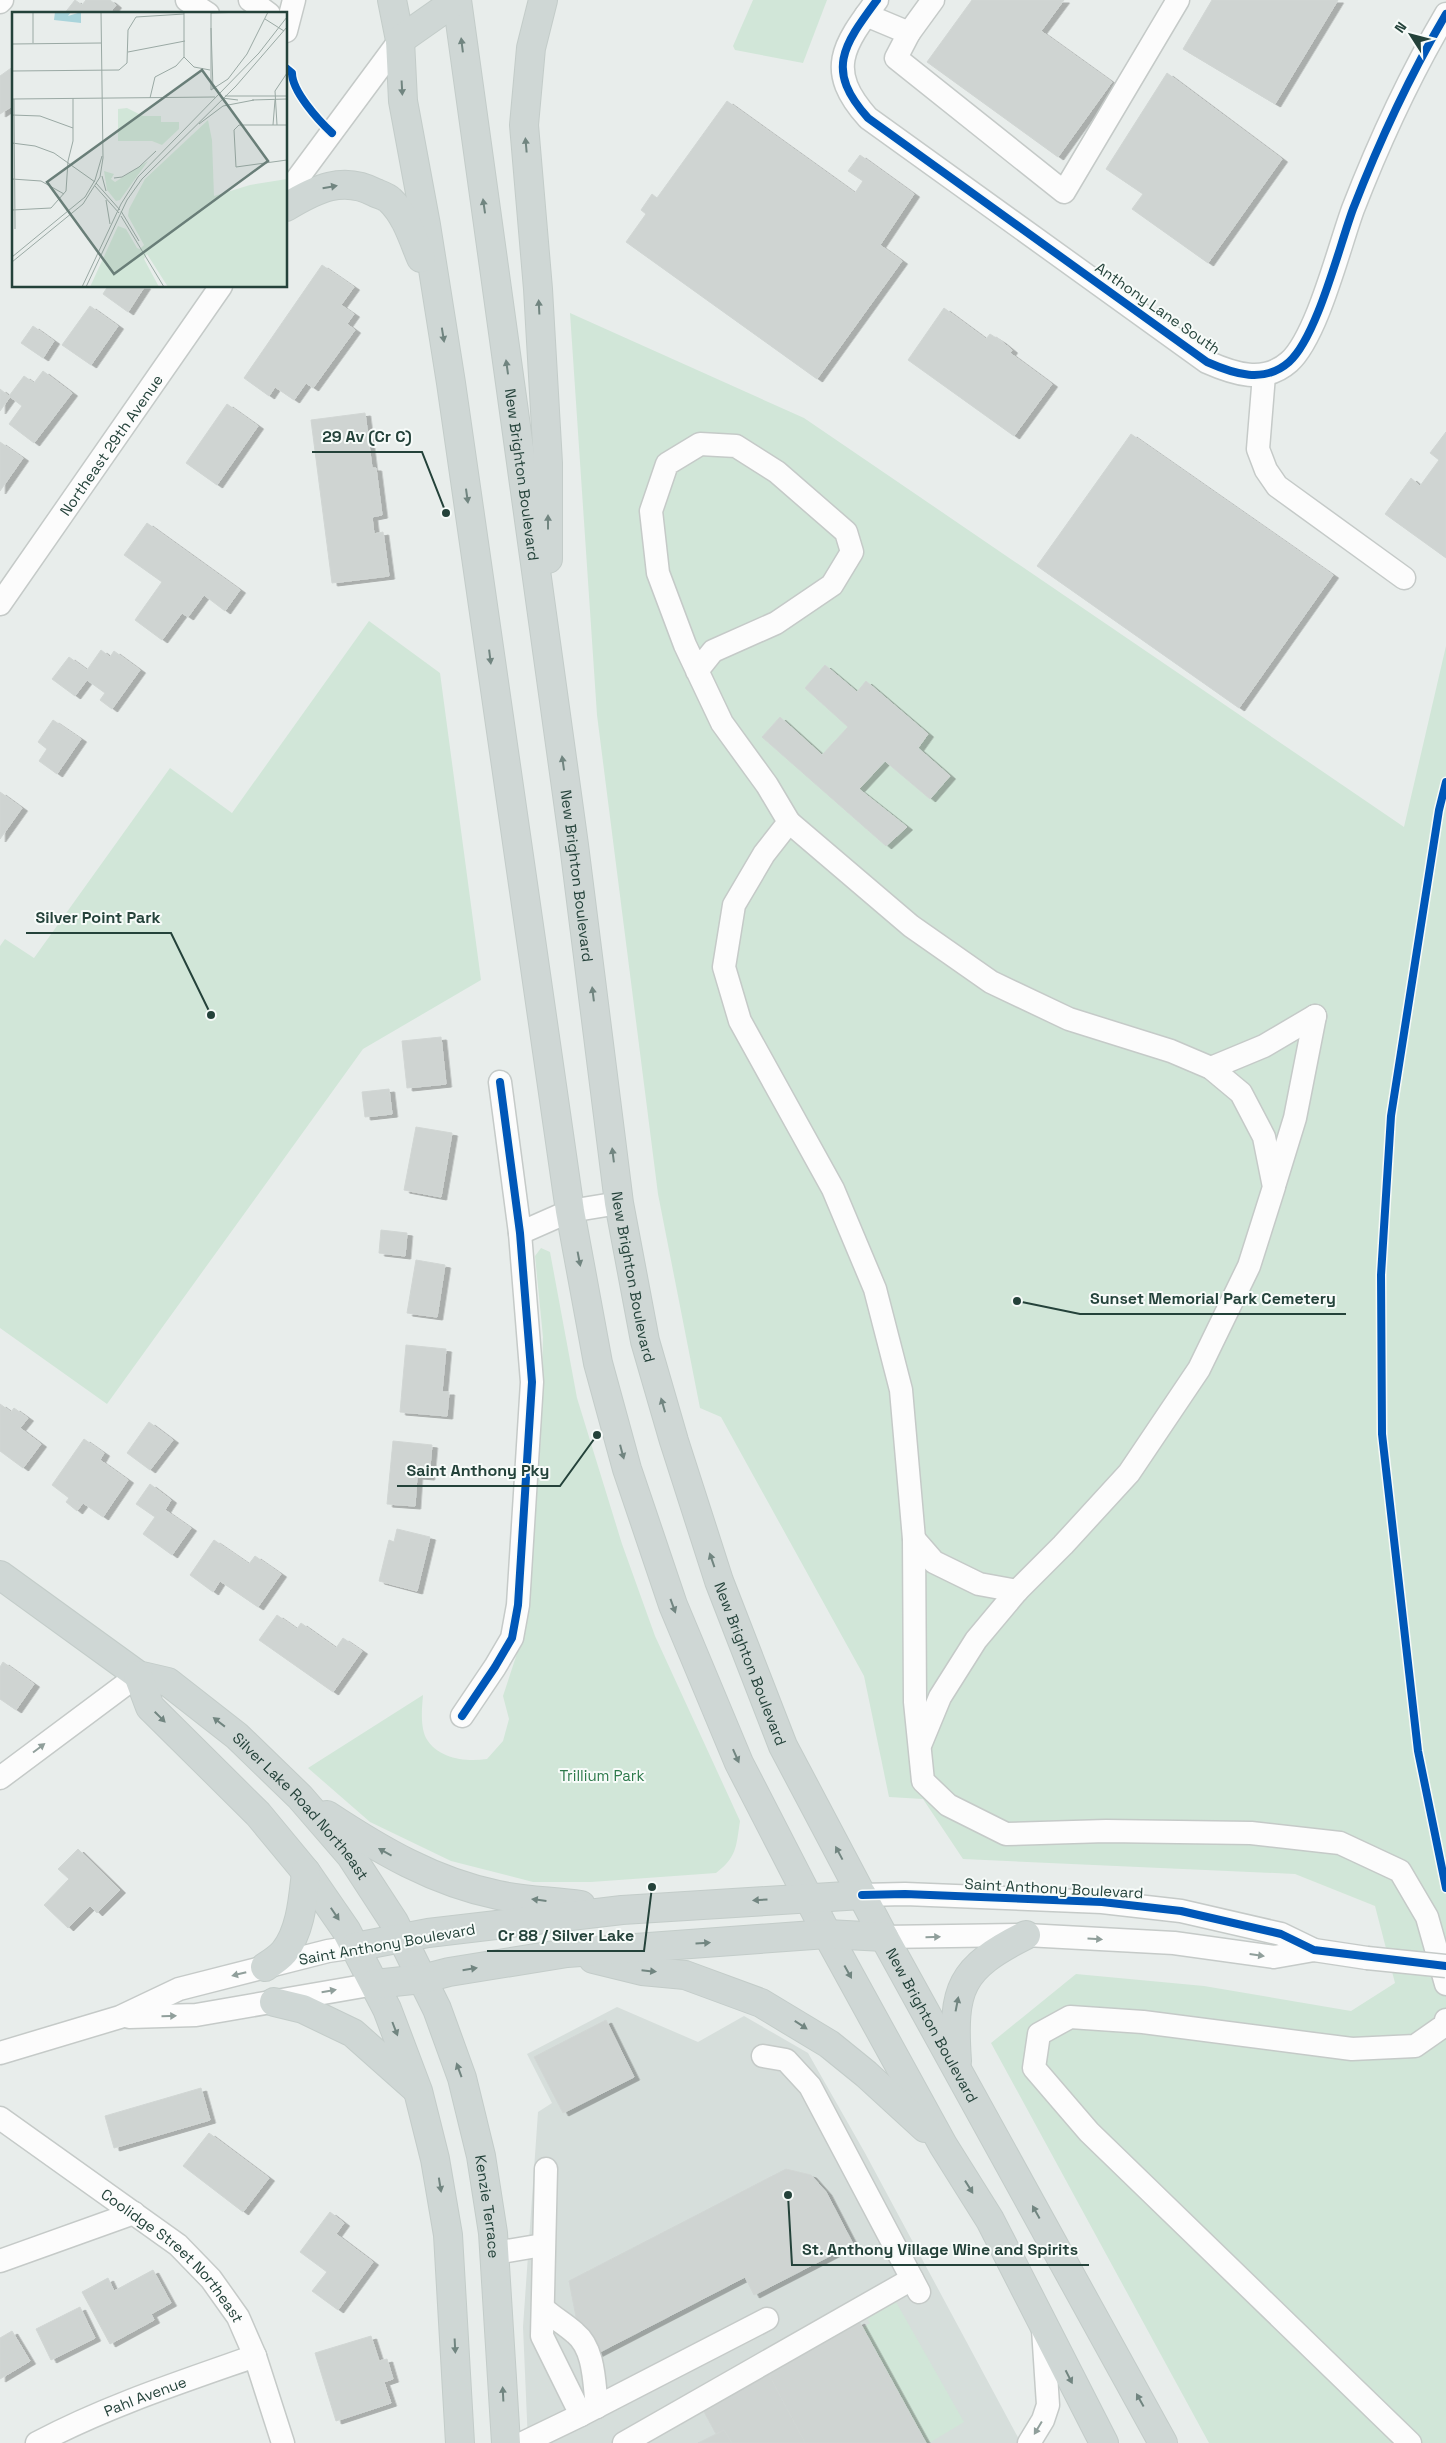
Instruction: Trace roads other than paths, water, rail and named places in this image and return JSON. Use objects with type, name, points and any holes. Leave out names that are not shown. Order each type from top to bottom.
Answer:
[{"type":"main road","points":[[392,0],[400,40],[403,101],[437,293],[570,1211],[598,1364],[627,1469],[650,1539],[698,1668],[739,1763],[827,1934],[944,2145],[990,2220],[1104,2443]]},
{"type":"main road","points":[[400,40],[426,0]]},
{"type":"main road","points":[[400,40],[457,0]]},
{"type":"main road","name":"New Brighton Boulevard","points":[[457,0],[574,845],[619,1203],[645,1341],[696,1513],[719,1581],[783,1746],[884,1936],[1163,2443]]},
{"type":"main road","points":[[543,0],[531,48],[524,125],[538,289],[548,464],[548,658]]},
{"type":"main road","points":[[288,206],[315,190],[344,185],[363,186],[390,200],[407,224],[437,293]]},
{"type":"main road","name":"Silver Lake Road Northeast","points":[[0,1575],[138,1675],[168,1682],[237,1736],[300,1797],[351,1856],[394,1922],[412,1959]]},
{"type":"main road","points":[[138,1675],[150,1708],[258,1814],[306,1872],[365,1966],[387,2009],[418,2091],[435,2159],[448,2236],[460,2443]]},
{"type":"main road","points":[[300,1797],[381,1850],[423,1873],[498,1896],[622,1910]]},
{"type":"main road","points":[[265,1967],[284,1952],[292,1937],[301,1911],[306,1872]]},
{"type":"main road","name":"Saint Anthony Boulevard","points":[[365,1966],[412,1959],[428,1933],[622,1910],[862,1895]]},
{"type":"main road","name":"Saint Anthony Boulevard","points":[[365,1966],[412,1959],[449,1972],[568,1953],[827,1934],[884,1936]]},
{"type":"main road","points":[[958,2070],[954,2024],[957,2002],[963,1982],[982,1960],[1026,1936]]},
{"type":"main road","points":[[568,1953],[642,1971],[685,1975],[761,2003],[829,2044],[866,2074],[944,2145]]},
{"type":"main road","name":"Kenzie Terrace","points":[[412,1959],[437,2009],[462,2078],[481,2156],[495,2253],[506,2443]]},
{"type":"main road","points":[[274,2002],[303,2009],[353,2033],[418,2091]]},
{"type":"street","points":[[187,0],[205,12]]},
{"type":"street","points":[[250,0],[267,12]]},
{"type":"street","points":[[288,24],[294,0]]},
{"type":"street","points":[[933,0],[909,33],[896,58],[1064,192],[1178,0]]},
{"type":"street","points":[[872,7],[909,33]]},
{"type":"street","name":"Anthony Lane South","points":[[872,7],[851,36],[844,59],[842,78],[854,102],[868,118],[1207,362],[1231,372],[1264,375]]},
{"type":"street","points":[[1404,578],[1277,486],[1266,470],[1258,449],[1264,375],[1288,363],[1301,348],[1318,310],[1354,208],[1412,76],[1446,14]]},
{"type":"street","points":[[288,191],[400,40]]},
{"type":"street","name":"Northeast 29th Avenue","points":[[0,604],[220,288]]},
{"type":"street","points":[[697,671],[713,651],[776,623],[832,585],[852,552],[846,532],[777,472],[736,446],[700,444],[667,464],[651,511],[658,573],[697,671],[722,723],[767,785],[789,822],[911,926],[991,982],[1069,1019],[1171,1051],[1211,1068],[1241,1093],[1264,1138],[1274,1187]]},
{"type":"street","points":[[789,822],[764,854],[734,905],[724,967],[740,1020],[833,1189],[875,1289],[902,1390],[914,1539],[915,1702],[923,1781],[948,1805],[1006,1834],[1106,1831],[1251,1833],[1340,1843],[1400,1871],[1427,1917],[1446,1984]]},
{"type":"street","points":[[919,1746],[940,1698],[976,1640],[1017,1591],[1063,1546],[1129,1473],[1199,1369],[1249,1266],[1295,1118],[1315,1016],[1264,1046],[1211,1068]]},
{"type":"street","points":[[462,1716],[512,1638],[518,1605],[532,1382],[520,1233],[500,1082]]},
{"type":"street","points":[[520,1233],[570,1211],[619,1203]]},
{"type":"street","points":[[914,1539],[934,1562],[979,1584],[1017,1591]]},
{"type":"street","points":[[0,1778],[138,1675]]},
{"type":"street","name":"Saint Anthony Boulevard","points":[[862,1895],[890,1894],[1102,1902],[1181,1911],[1281,1934],[1314,1950],[1367,1958],[1446,1966]]},
{"type":"street","name":"Saint Anthony Boulevard","points":[[884,1936],[1026,1936],[1174,1944],[1274,1957],[1314,1950]]},
{"type":"street","name":"Saint Anthony Boulevard","points":[[0,2054],[120,2017],[179,1989],[265,1967],[365,1966]]},
{"type":"street","name":"Saint Anthony Boulevard","points":[[120,2017],[196,2015],[274,2002],[365,1966]]},
{"type":"street","points":[[1410,2443],[1089,2132],[1034,2068],[1039,2034],[1070,2017],[1143,2022],[1352,2049],[1415,2046],[1445,2025],[1446,2020]]},
{"type":"street","points":[[624,2443],[916,2286],[810,2086],[786,2060],[764,2056]]},
{"type":"street","name":"Coolidge Street Northeast","points":[[0,2118],[178,2245],[211,2279],[238,2317],[256,2356],[283,2443]]},
{"type":"street","points":[[546,2169],[542,2336],[589,2411]]},
{"type":"street","points":[[0,2261],[134,2213]]},
{"type":"street","points":[[495,2253],[543,2245]]},
{"type":"street","points":[[544,2309],[556,2320],[577,2334],[591,2359],[589,2411]]},
{"type":"street","points":[[523,2443],[767,2319]]},
{"type":"street","points":[[1029,2443],[1048,2405],[1043,2324]]},
{"type":"street","name":"Pahl Avenue","points":[[37,2443],[90,2416],[256,2356]]},
{"type":"place","name":"29 Av (Cr C)","points":[[446,513]]},
{"type":"place","name":"Silver Point Park","points":[[211,1015]]},
{"type":"place","name":"Sunset Memorial Park Cemetery","points":[[1017,1301]]},
{"type":"place","name":"Saint Anthony Pky","points":[[597,1435]]},
{"type":"place","name":"Cr 88 / Silver Lake","points":[[652,1887]]},
{"type":"place","name":"St. Anthony Village Wine and Spirits","points":[[788,2195]]},
{"type":"park label","name":"Trillium Park","points":[[602,1775]]}]
